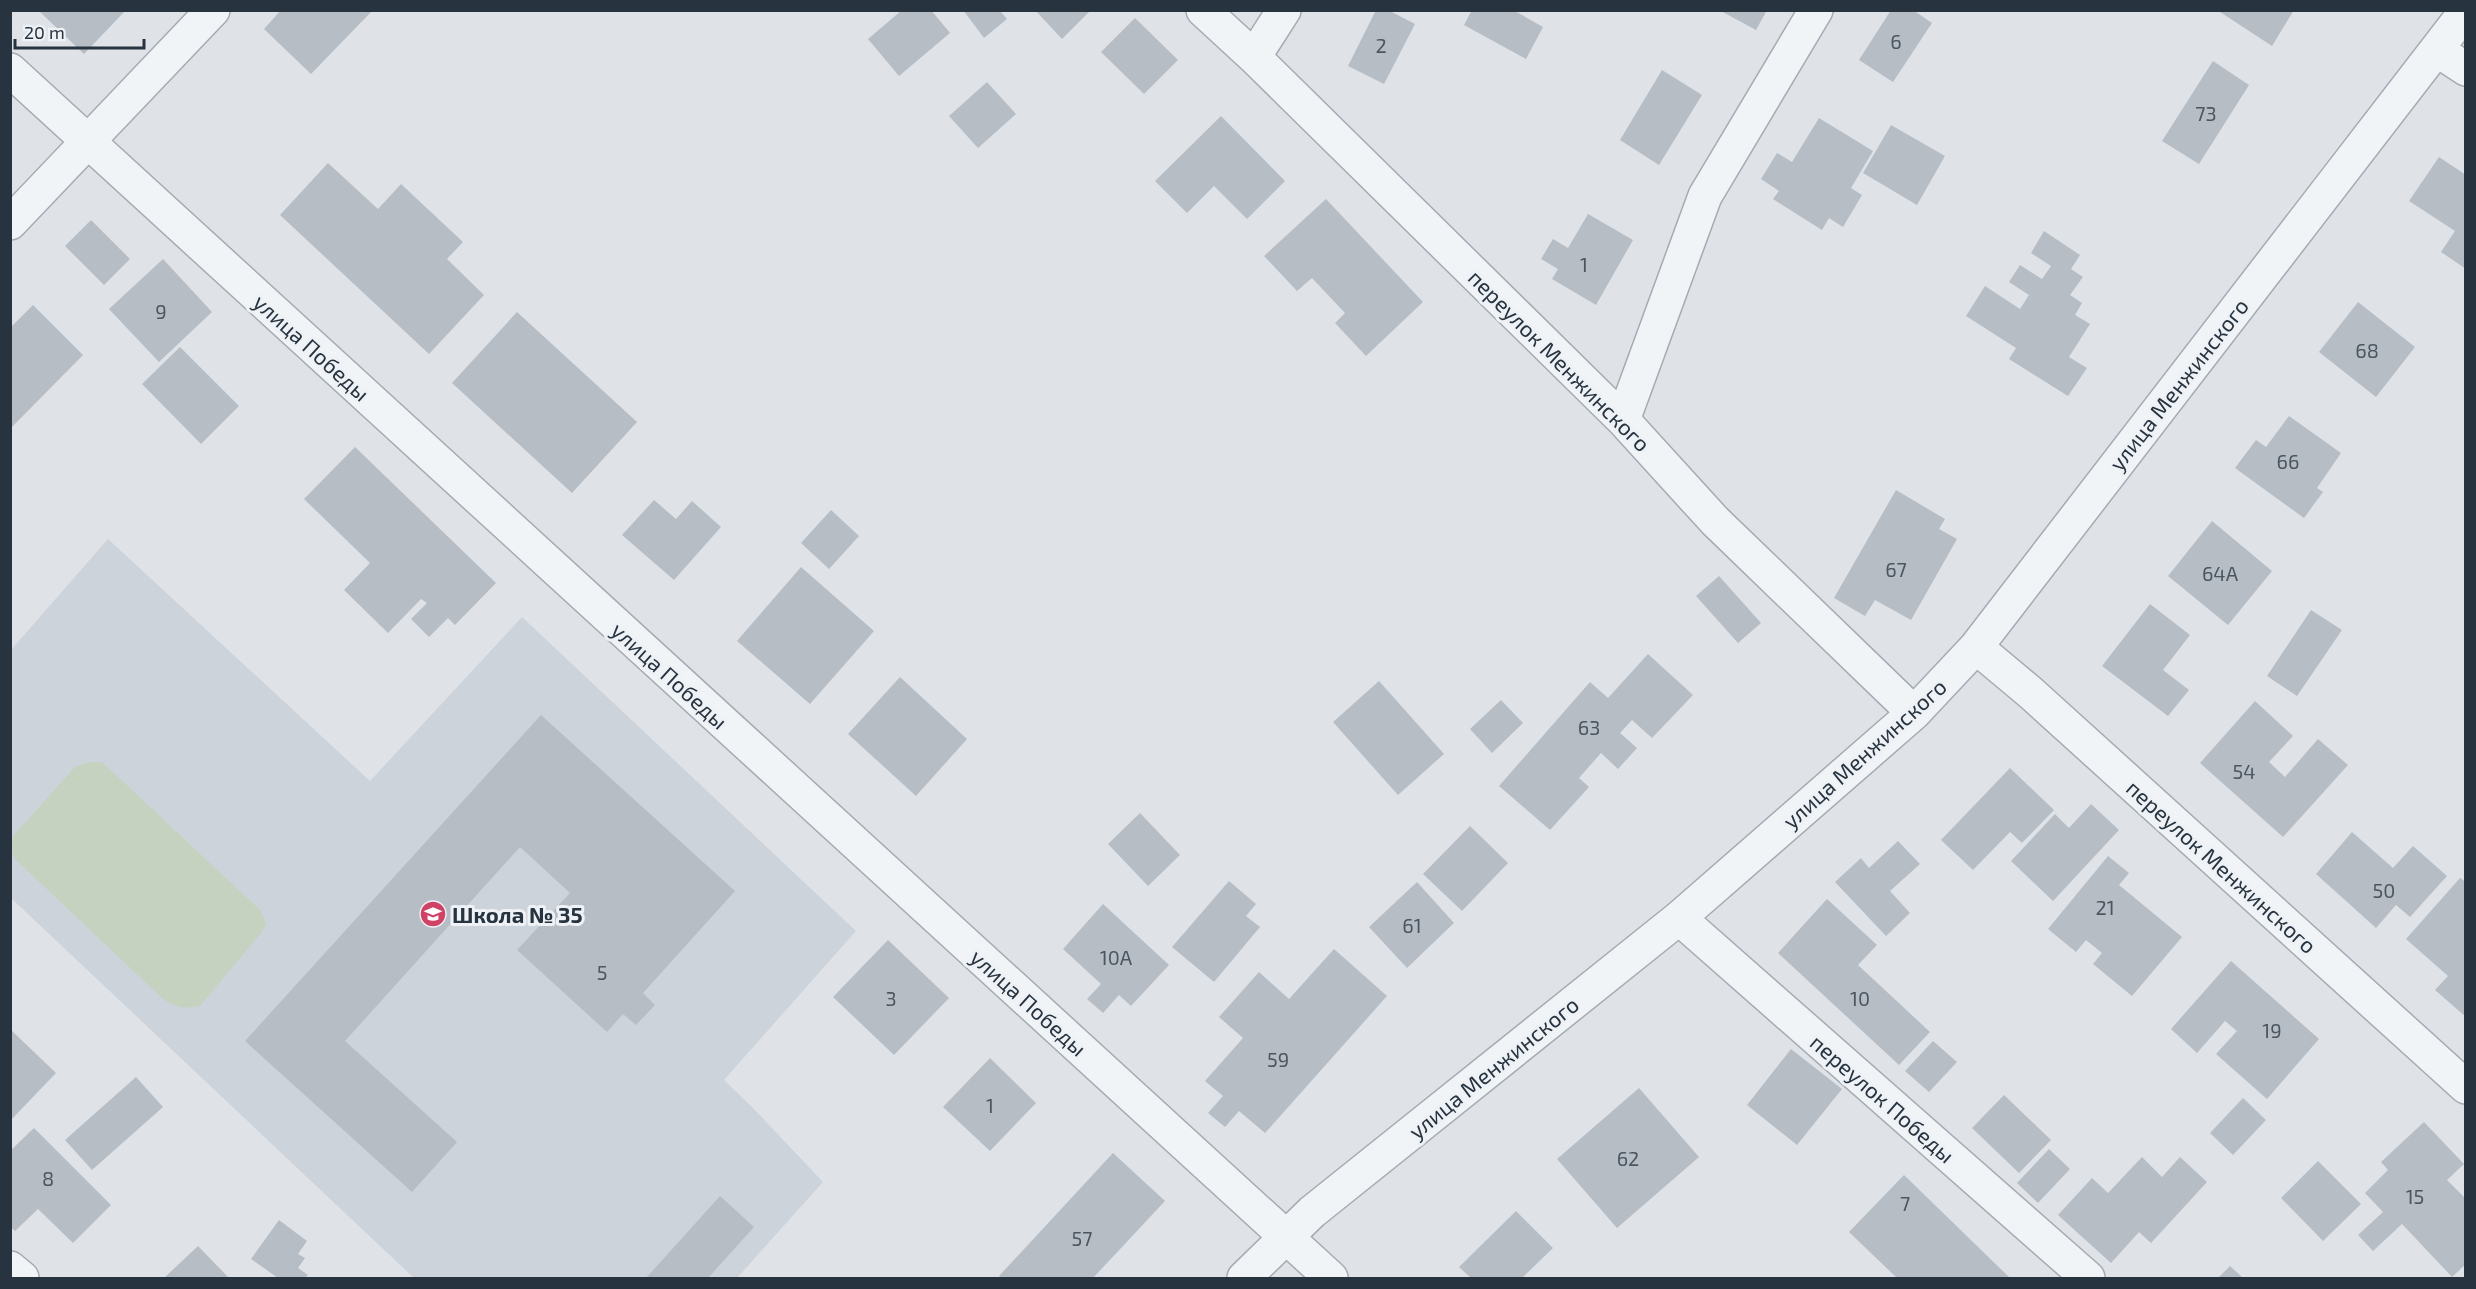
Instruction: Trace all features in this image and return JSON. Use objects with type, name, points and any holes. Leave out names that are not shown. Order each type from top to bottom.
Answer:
[{"type":"street","points":[[10,223],[213,10]]},
{"type":"street","name":"переулок Менжинского","points":[[1203,10],[1254,57],[1623,420],[1715,521],[1914,713]]},
{"type":"street","points":[[1254,57],[1284,10]]},
{"type":"street","points":[[1623,420],[1704,196],[1816,10]]},
{"type":"street","name":"улица Менжинского","points":[[1244,1278],[1311,1212],[1678,918],[1914,713],[1976,647],[2466,11]]},
{"type":"street","points":[[2436,50],[2466,69]]},
{"type":"street","name":"улица Победы","points":[[10,70],[1331,1278]]},
{"type":"street","name":"переулок Менжинского","points":[[1976,647],[2040,701],[2466,1087]]},
{"type":"street","name":"переулок Победы","points":[[1678,918],[2088,1278]]},
{"type":"street","points":[[10,1268],[22,1278]]},
{"type":"shaded area","name":"Школа № 35","points":[[108,539],[370,781],[522,617],[856,931],[724,1080],[823,1182],[737,1278],[414,1278],[11,898],[11,650]]},
{"type":"green space","points":[[89,762],[102,762],[261,911],[266,923],[262,932],[200,1006],[180,1007],[163,999],[15,859],[11,850],[13,836],[75,767]]},
{"type":"building","points":[[38,10],[126,10],[84,54]]},
{"type":"building","points":[[281,10],[373,10],[311,74],[264,29]]},
{"type":"building","points":[[902,10],[931,10],[950,33],[899,76],[868,39]]},
{"type":"building","points":[[963,10],[999,10],[1007,19],[984,38]]},
{"type":"building","points":[[1035,10],[1091,10],[1062,39]]},
{"type":"building","points":[[1376,10],[1388,10],[1415,24],[1384,84],[1348,66]]},
{"type":"building","points":[[1472,10],[1513,10],[1543,27],[1526,59],[1464,25]]},
{"type":"building","points":[[1719,10],[1767,10],[1756,30]]},
{"type":"building","points":[[1891,10],[1913,10],[1932,23],[1893,82],[1859,60]]},
{"type":"building","points":[[2217,10],[2294,10],[2272,46]]},
{"type":"building","points":[[1135,18],[1178,60],[1144,94],[1101,52]]},
{"type":"building","points":[[2213,61],[2249,85],[2199,164],[2162,141]]},
{"type":"building","points":[[1662,70],[1702,95],[1659,165],[1620,140]]},
{"type":"building","points":[[987,82],[1016,114],[978,148],[949,116]]},
{"type":"building","points":[[1221,116],[1285,181],[1247,219],[1214,186],[1187,213],[1155,181]]},
{"type":"building","points":[[1819,118],[1873,151],[1851,188],[1862,195],[1843,227],[1829,218],[1822,230],[1773,199],[1779,191],[1761,179],[1777,153],[1792,162]]},
{"type":"building","points":[[1891,125],[1945,156],[1917,205],[1863,173]]},
{"type":"building","points":[[2439,157],[2466,175],[2466,269],[2441,252],[2455,231],[2409,201]]},
{"type":"building","points":[[328,163],[378,209],[401,184],[463,242],[447,259],[484,295],[429,354],[280,215]]},
{"type":"building","points":[[1326,199],[1423,302],[1366,356],[1335,323],[1345,313],[1312,278],[1297,291],[1264,256]]},
{"type":"building","points":[[1588,214],[1633,240],[1596,305],[1552,279],[1558,269],[1541,259],[1553,239],[1568,248]]},
{"type":"building","points":[[91,220],[130,259],[104,285],[65,246]]},
{"type":"building","points":[[2044,231],[2080,255],[2071,269],[2083,277],[2070,295],[2082,303],[2075,315],[2090,324],[2069,357],[2087,368],[2068,396],[2009,359],[2016,348],[1966,316],[1985,286],[2020,309],[2029,295],[2009,282],[2020,265],[2042,279],[2051,266],[2031,253]]},
{"type":"building","points":[[163,259],[212,312],[159,362],[109,309]]},
{"type":"building","points":[[2358,302],[2415,347],[2376,397],[2319,352]]},
{"type":"building","points":[[33,305],[83,355],[10,429],[10,328]]},
{"type":"building","points":[[517,312],[637,422],[572,493],[452,383]]},
{"type":"building","points":[[180,347],[239,406],[201,444],[142,384]]},
{"type":"building","points":[[2289,416],[2341,453],[2317,488],[2323,492],[2304,518],[2235,468],[2256,440],[2266,447]]},
{"type":"building","points":[[355,447],[496,583],[455,625],[448,618],[429,637],[411,619],[427,603],[421,599],[388,633],[344,590],[370,563],[304,499]]},
{"type":"building","points":[[1896,490],[1945,519],[1939,529],[1957,539],[1911,620],[1875,600],[1865,616],[1834,598]]},
{"type":"building","points":[[654,500],[676,519],[692,501],[721,527],[674,580],[622,535]]},
{"type":"building","points":[[831,510],[859,536],[829,569],[801,543]]},
{"type":"building","points":[[2212,521],[2272,571],[2228,625],[2168,576]]},
{"type":"building","points":[[801,567],[874,631],[810,704],[737,641]]},
{"type":"building","points":[[1719,576],[1761,623],[1738,643],[1696,596]]},
{"type":"building","points":[[2150,604],[2190,635],[2163,670],[2189,690],[2168,716],[2102,666]]},
{"type":"building","points":[[2311,610],[2342,630],[2297,696],[2267,676]]},
{"type":"building","points":[[1648,654],[1693,695],[1652,738],[1632,720],[1620,733],[1637,748],[1618,769],[1601,753],[1579,778],[1589,787],[1550,830],[1499,786],[1590,682],[1608,698]]},
{"type":"building","points":[[900,677],[967,739],[916,796],[848,734]]},
{"type":"building","points":[[1379,681],[1444,754],[1398,795],[1333,722]]},
{"type":"building","points":[[1501,700],[1523,723],[1492,753],[1470,729]]},
{"type":"building","points":[[2255,701],[2293,736],[2269,762],[2285,777],[2318,739],[2348,765],[2283,837],[2200,763]]},
{"type":"building","points":[[541,715],[735,891],[643,993],[655,1005],[636,1025],[623,1014],[607,1032],[517,950],[570,893],[520,847],[345,1041],[457,1142],[412,1192],[245,1041]]},
{"type":"building","points":[[2010,768],[2054,810],[2022,843],[2010,832],[1973,870],[1941,840]]},
{"type":"building","points":[[2091,804],[2119,830],[2053,901],[2011,861],[2055,814],[2069,828]]},
{"type":"building","points":[[1140,813],[1180,855],[1148,886],[1108,844]]},
{"type":"building","points":[[1470,826],[1508,863],[1462,911],[1423,874]]},
{"type":"building","points":[[2352,832],[2393,868],[2413,846],[2447,876],[2410,917],[2396,905],[2376,928],[2316,874]]},
{"type":"building","points":[[1898,841],[1920,864],[1890,891],[1910,913],[1886,936],[1835,882],[1861,858],[1869,868]]},
{"type":"building","points":[[2108,856],[2129,873],[2119,885],[2182,937],[2132,996],[2093,964],[2102,953],[2086,940],[2076,952],[2048,929]]},
{"type":"building","points":[[2460,878],[2466,882],[2466,1017],[2435,990],[2448,976],[2406,939]]},
{"type":"building","points":[[1229,881],[1256,904],[1246,916],[1260,927],[1214,982],[1172,947]]},
{"type":"building","points":[[1417,882],[1454,923],[1407,968],[1369,927]]},
{"type":"building","points":[[1827,899],[1877,945],[1858,965],[1930,1032],[1899,1065],[1778,953]]},
{"type":"building","points":[[1103,904],[1169,965],[1131,1006],[1119,995],[1103,1013],[1087,999],[1101,984],[1063,949]]},
{"type":"building","points":[[888,940],[949,998],[894,1055],[833,997]]},
{"type":"building","points":[[1334,949],[1387,996],[1265,1133],[1239,1111],[1225,1127],[1208,1113],[1223,1096],[1205,1081],[1243,1038],[1219,1017],[1259,972],[1289,999]]},
{"type":"building","points":[[2231,961],[2319,1039],[2267,1099],[2216,1054],[2237,1031],[2225,1021],[2197,1053],[2171,1029]]},
{"type":"building","points":[[10,1029],[56,1073],[10,1121]]},
{"type":"building","points":[[1933,1041],[1957,1062],[1929,1092],[1905,1071]]},
{"type":"building","points":[[1791,1049],[1842,1089],[1797,1145],[1747,1105]]},
{"type":"building","points":[[990,1058],[1036,1103],[990,1151],[943,1107]]},
{"type":"building","points":[[136,1077],[163,1107],[92,1170],[65,1140]]},
{"type":"building","points":[[1639,1088],[1699,1157],[1617,1228],[1557,1159]]},
{"type":"building","points":[[2004,1095],[2051,1140],[2019,1173],[1972,1128]]},
{"type":"building","points":[[2243,1098],[2266,1120],[2233,1155],[2210,1133]]},
{"type":"building","points":[[2424,1122],[2464,1164],[2447,1180],[2466,1199],[2466,1264],[2452,1277],[2402,1224],[2373,1251],[2358,1235],[2383,1212],[2365,1193],[2388,1170],[2381,1162]]},
{"type":"building","points":[[34,1128],[111,1205],[73,1243],[38,1209],[15,1231],[10,1226],[10,1151]]},
{"type":"building","points":[[2049,1149],[2070,1169],[2038,1203],[2017,1183]]},
{"type":"building","points":[[1113,1153],[1165,1201],[1093,1278],[1002,1278],[999,1276]]},
{"type":"building","points":[[2142,1157],[2162,1177],[2180,1157],[2207,1182],[2151,1243],[2139,1232],[2111,1263],[2058,1215],[2092,1178],[2108,1193]]},
{"type":"building","points":[[2318,1161],[2361,1204],[2323,1241],[2281,1198]]},
{"type":"building","points":[[1904,1175],[2010,1278],[1897,1278],[1849,1232]]},
{"type":"building","points":[[720,1196],[754,1227],[708,1278],[646,1278]]},
{"type":"building","points":[[1516,1211],[1553,1248],[1522,1278],[1471,1278],[1459,1267]]},
{"type":"building","points":[[279,1220],[307,1241],[298,1254],[305,1258],[298,1268],[308,1275],[305,1278],[278,1278],[251,1259]]},
{"type":"building","points":[[198,1246],[229,1278],[164,1278]]},
{"type":"building","points":[[2230,1266],[2243,1278],[2218,1278]]},
{"type":"place","name":"Школа № 35","points":[[433,914]]}]
